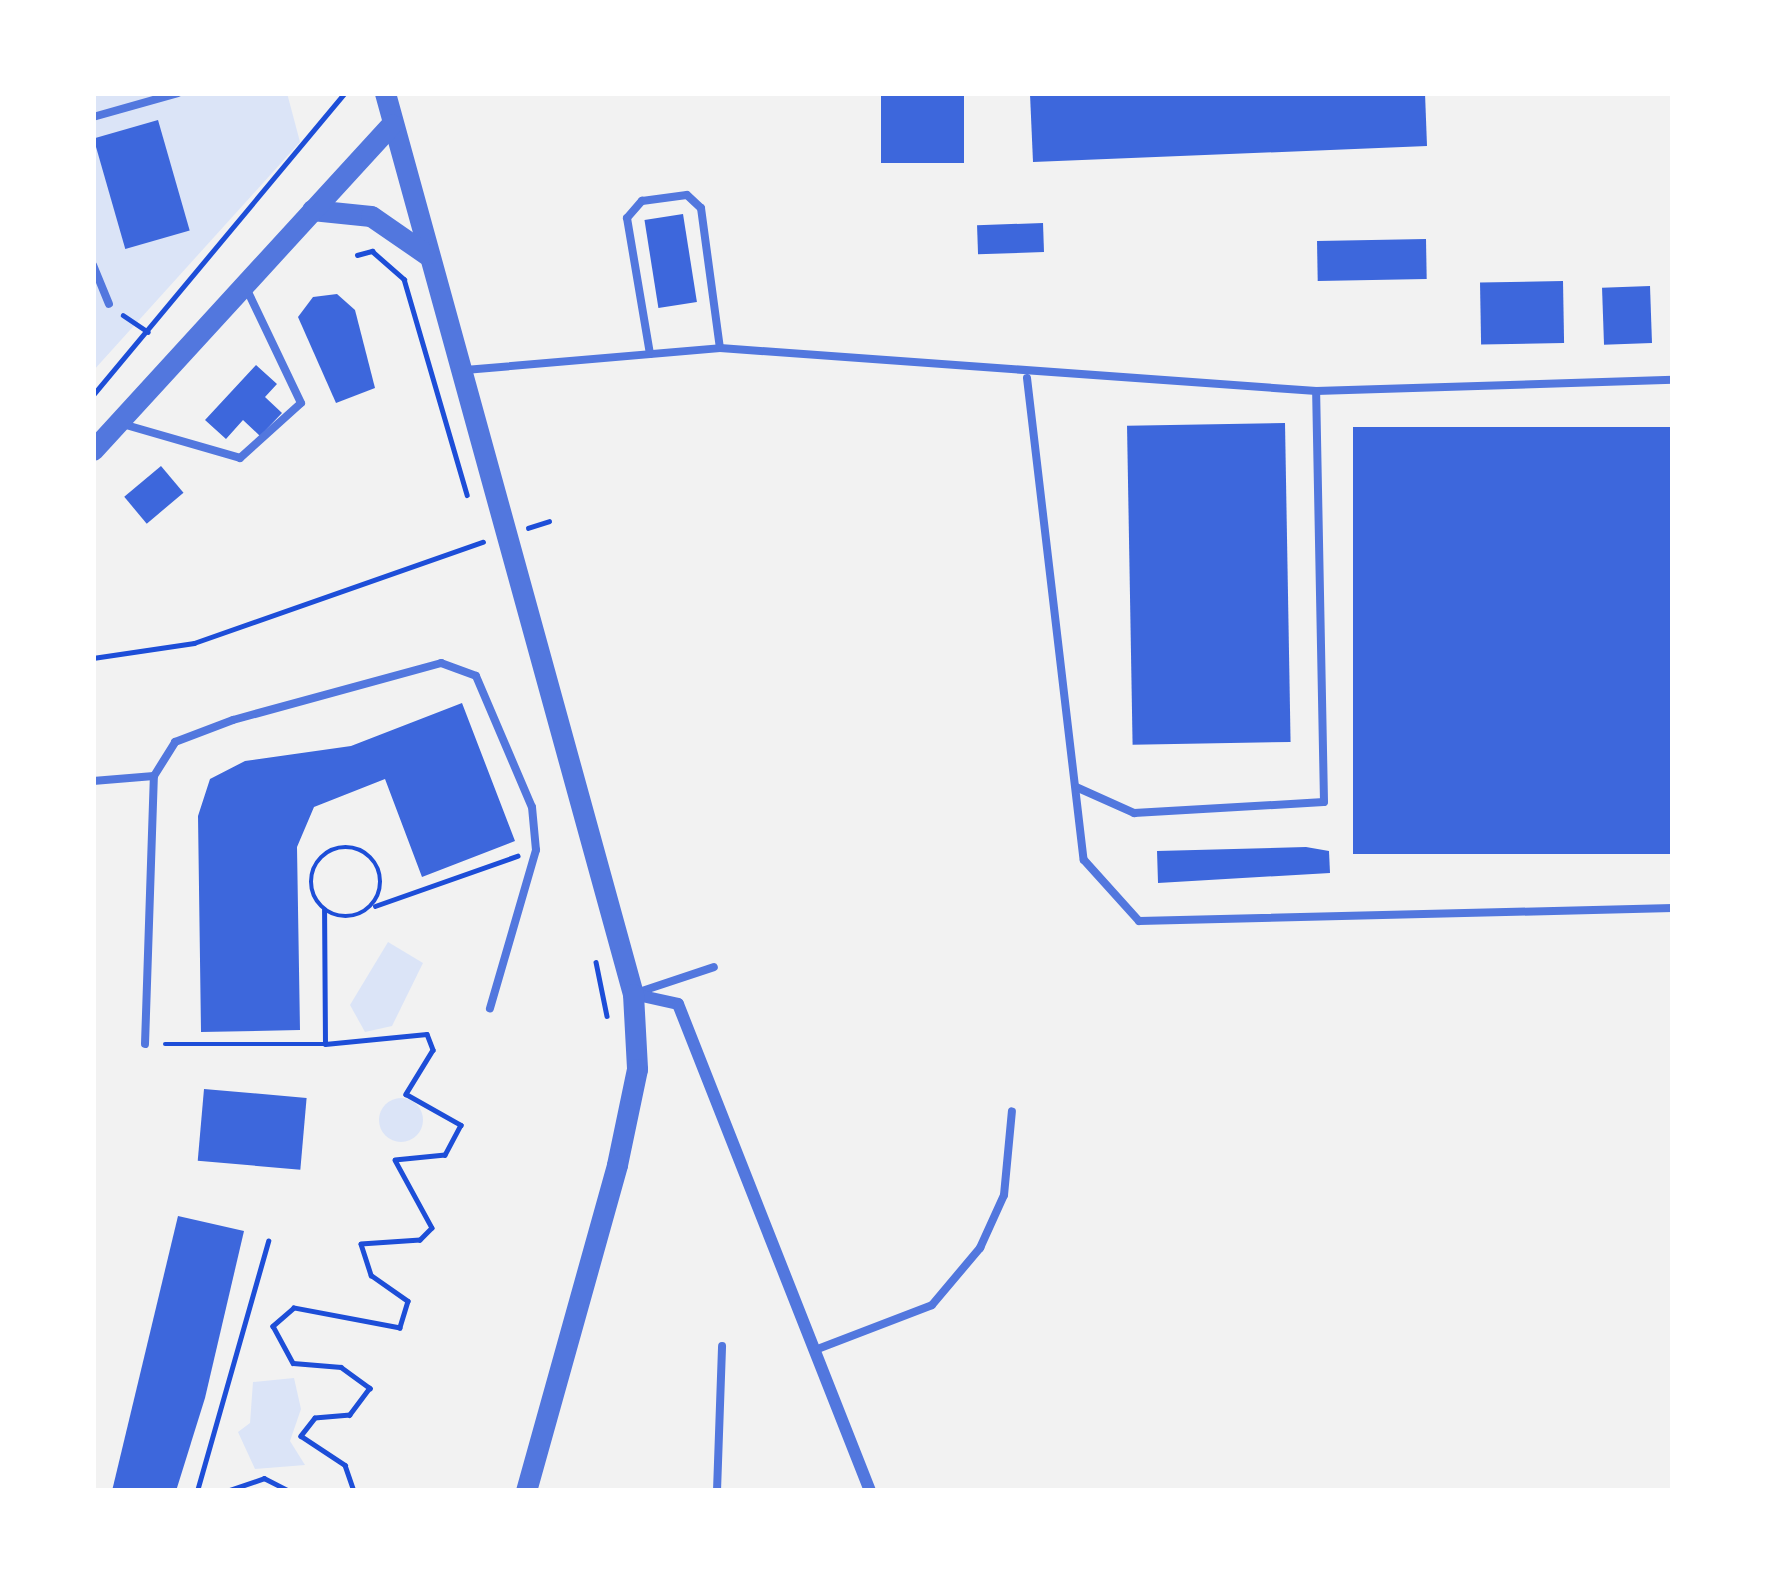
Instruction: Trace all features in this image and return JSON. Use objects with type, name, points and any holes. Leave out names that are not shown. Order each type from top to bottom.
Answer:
[{"type":"street","points":[[385,93],[501,536],[633,994],[637,1069],[617,1165],[526,1491]]},
{"type":"street","points":[[93,450],[392,124]]},
{"type":"street","points":[[312,210],[371,216],[427,254]]},
{"type":"street","points":[[633,994],[678,1004],[870,1491]]},
{"type":"lane","points":[[93,117],[178,93]]},
{"type":"lane","points":[[650,354],[627,218],[642,201],[687,195],[701,208],[720,348]]},
{"type":"lane","points":[[93,266],[109,304]]},
{"type":"lane","points":[[118,423],[240,458],[301,403],[245,285]]},
{"type":"lane","points":[[457,371],[720,348],[952,362],[1027,378],[1316,391],[1673,380]]},
{"type":"lane","points":[[1027,378],[1084,860],[1139,921],[1673,908]]},
{"type":"lane","points":[[1075,786],[1134,813],[1324,802],[1316,391]]},
{"type":"lane","points":[[145,1044],[154,776],[175,742],[441,663],[476,676],[532,807],[536,850],[490,1008]]},
{"type":"lane","points":[[93,781],[154,776]]},
{"type":"lane","points":[[633,994],[714,967]]},
{"type":"lane","points":[[815,1349],[932,1305],[980,1248],[1004,1195],[1012,1111]]},
{"type":"lane","points":[[717,1491],[722,1346]]},
{"type":"path","points":[[93,395],[345,93]]},
{"type":"path","points":[[109,304],[148,332]]},
{"type":"path","points":[[93,658],[194,643],[550,520]]},
{"type":"path","points":[[325,1044],[324,910],[310,877],[345,847],[381,875],[369,908]]},
{"type":"path","points":[[324,910],[347,917],[536,850]]},
{"type":"path","points":[[145,1044],[325,1044],[427,1034],[433,1050],[406,1094],[461,1125],[445,1155],[395,1160],[432,1228],[420,1240],[361,1244],[370,1275],[408,1301],[400,1328],[294,1308],[273,1325],[293,1364],[341,1367],[370,1388],[350,1415],[315,1418],[301,1436],[345,1465],[354,1491]]},
{"type":"path","points":[[197,1491],[268,1241]]},
{"type":"path","points":[[227,1491],[264,1478],[290,1491]]},
{"type":"shaded area","points":[[93,93],[287,93],[300,142],[93,371]]},
{"type":"shaded area","points":[[388,942],[423,963],[392,1026],[365,1032],[350,1005]]},
{"type":"shaded area","points":[[401,1098],[417,1104],[423,1120],[417,1136],[401,1142],[385,1136],[379,1120],[385,1104]]},
{"type":"shaded area","points":[[294,1378],[301,1409],[290,1441],[305,1465],[255,1469],[238,1432],[250,1423],[253,1382]]},
{"type":"building","points":[[881,93],[964,93],[964,163],[881,163]]},
{"type":"building","points":[[1425,93],[1427,146],[1033,162],[1030,94]]},
{"type":"building","points":[[158,120],[190,231],[125,249],[94,138]]},
{"type":"building","points":[[683,214],[697,302],[658,308],[644,220]]},
{"type":"building","points":[[1043,223],[1044,252],[978,254],[977,225]]},
{"type":"building","points":[[1426,239],[1427,279],[1318,281],[1317,241]]},
{"type":"building","points":[[1563,281],[1564,343],[1481,344],[1480,282]]},
{"type":"building","points":[[1650,286],[1652,343],[1604,345],[1602,288]]},
{"type":"building","points":[[337,294],[355,310],[375,388],[336,403],[298,317],[313,297]]},
{"type":"building","points":[[256,365],[277,384],[265,397],[282,413],[260,436],[243,420],[226,439],[205,420]]},
{"type":"building","points":[[1285,423],[1291,742],[1133,745],[1127,426]]},
{"type":"building","points":[[1353,427],[1673,427],[1673,854],[1353,854]]},
{"type":"building","points":[[161,466],[183,493],[147,524],[124,497]]},
{"type":"building","points":[[462,703],[515,841],[422,877],[385,779],[314,807],[297,847],[300,1030],[201,1032],[198,816],[210,779],[245,761],[351,746]]},
{"type":"building","points":[[1306,847],[1329,851],[1330,873],[1158,883],[1157,851]]},
{"type":"building","points":[[204,1089],[307,1098],[300,1170],[198,1161]]},
{"type":"building","points":[[178,1216],[244,1231],[205,1398],[176,1491],[112,1491]]}]
